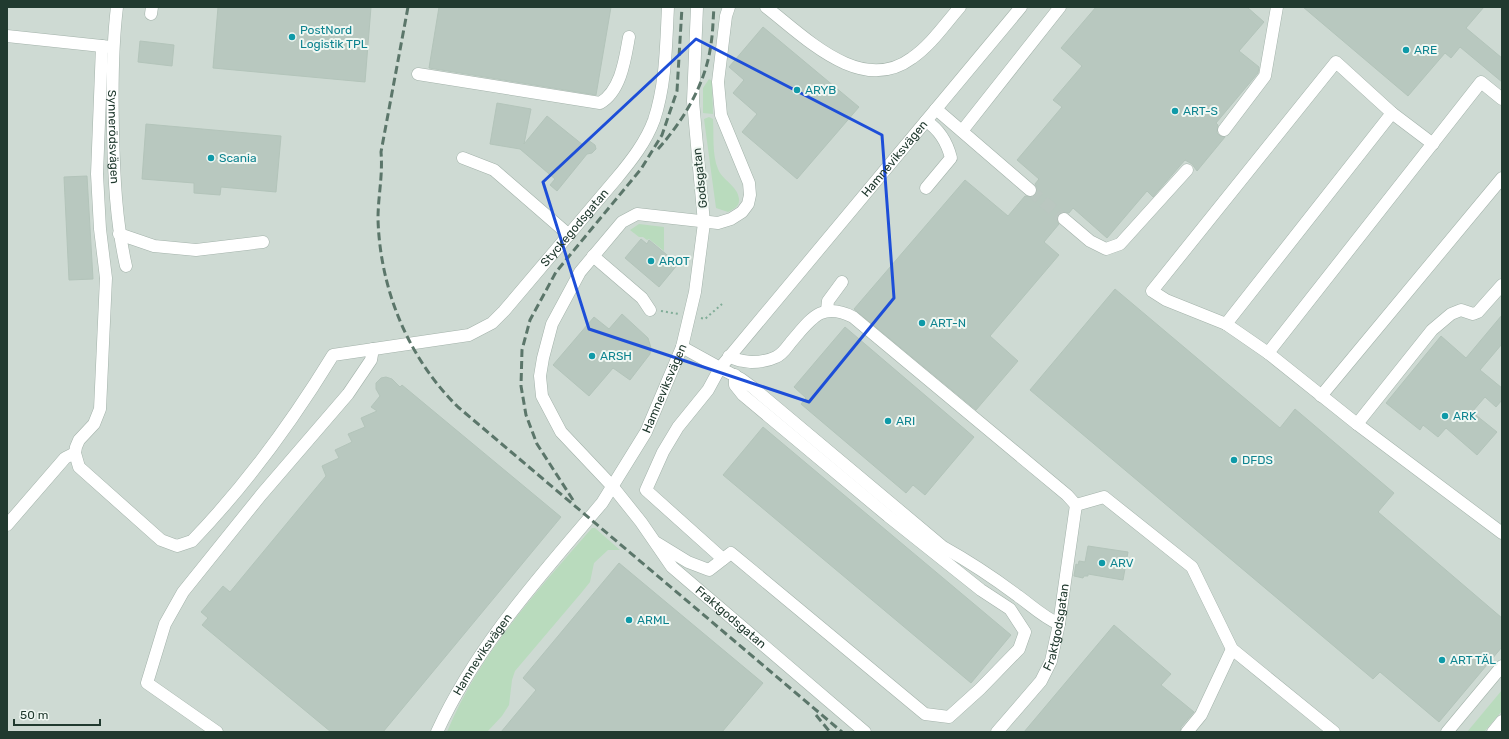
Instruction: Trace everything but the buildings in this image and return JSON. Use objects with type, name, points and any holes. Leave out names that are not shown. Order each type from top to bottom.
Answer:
[{"type":"street","name":"Synnerödsvägen","points":[[117,7],[108,46],[113,159],[119,234],[126,266]]},
{"type":"street","name":"Styckegodsgatan","points":[[75,453],[79,467],[90,479],[161,540],[177,546],[192,541],[264,458],[299,410],[333,356],[372,349],[448,340],[479,331],[492,323],[504,311],[634,158],[654,121],[663,81],[668,7]]},
{"type":"street","name":"Godsgatan","points":[[682,347],[700,265],[704,223],[693,101],[696,7]]},
{"type":"street","name":"Fraktgodsgatan","points":[[729,7],[726,16],[718,82],[721,115],[749,183],[750,194],[748,204],[742,212],[731,219],[718,223],[704,223],[637,214],[622,222],[580,272],[552,324],[540,376],[542,396],[561,432],[613,487],[672,567],[865,732]]},
{"type":"street","points":[[766,7],[837,61],[854,68],[872,71],[895,67],[910,60],[922,51],[960,7]]},
{"type":"street","name":"Hamneviksvägen","points":[[437,732],[468,672],[485,647],[506,618],[602,503],[613,487],[646,432],[682,347],[720,368],[1022,7]]},
{"type":"street","points":[[962,131],[1060,7]]},
{"type":"street","points":[[1224,130],[1265,76],[1277,7]]},
{"type":"street","points":[[7,36],[108,46],[97,174],[100,229],[106,278],[100,409],[94,424],[79,440],[75,453],[65,458],[7,525]]},
{"type":"street","points":[[418,74],[600,103],[607,99],[614,89],[624,65],[629,37]]},
{"type":"street","points":[[1433,144],[1392,113],[1336,62],[1152,291],[1166,300],[1226,324],[1268,353],[1357,424],[1502,533]]},
{"type":"street","points":[[1268,353],[1481,82],[1502,99]]},
{"type":"street","points":[[936,109],[1030,190]]},
{"type":"street","points":[[1226,324],[1392,113]]},
{"type":"street","points":[[926,121],[938,129],[949,148],[952,158],[926,188]]},
{"type":"street","points":[[463,158],[494,170],[569,235]]},
{"type":"street","points":[[1064,219],[1090,241],[1106,249],[1120,244],[1187,170]]},
{"type":"street","points":[[1322,396],[1502,178]]},
{"type":"street","points":[[119,234],[154,246],[196,250],[263,242]]},
{"type":"street","points":[[592,256],[642,298],[650,310]]},
{"type":"street","points":[[827,310],[828,301],[842,282]]},
{"type":"street","points":[[1357,424],[1432,330],[1451,314],[1461,310],[1474,314],[1478,312],[1502,285]]},
{"type":"street","points":[[729,356],[738,361],[757,362],[777,357],[784,352],[811,318],[827,310],[842,312],[853,317],[1067,495],[1076,505],[1104,498],[1192,567],[1232,649],[1334,732]]},
{"type":"street","points":[[217,732],[147,683],[165,624],[183,592],[261,495],[348,394],[371,360],[372,349]]},
{"type":"street","points":[[723,559],[646,490],[663,452],[678,428],[708,390],[720,368],[735,375],[752,387],[943,547],[977,566],[1029,604],[1043,617],[1058,624]]},
{"type":"street","points":[[653,541],[688,562],[709,570],[731,553],[925,714],[949,717],[980,689],[1019,649],[1026,632],[1010,609],[981,590],[888,516],[743,395],[735,385],[735,375]]},
{"type":"street","name":"Fraktgodsgatan","points":[[997,732],[1041,681],[1051,661],[1076,505]]},
{"type":"street","points":[[1187,732],[1201,715],[1232,649]]},
{"type":"street","points":[[1447,732],[1502,666]]},
{"type":"street","points":[[1493,732],[1502,722]]},
{"type":"path","points":[[650,310],[690,315],[705,319],[722,304]]},
{"type":"highlighted area","points":[[696,39],[882,135],[894,298],[809,402],[589,329],[543,182]]},
{"type":"shaded area","points":[[7,7],[1502,7],[1502,732],[7,732]]},
{"type":"green space","points":[[709,79],[712,81],[713,114],[703,113],[703,88]]},
{"type":"green space","points":[[709,117],[713,119],[714,151],[718,169],[736,190],[739,199],[738,205],[728,212],[716,208],[704,119]]},
{"type":"green space","points":[[639,224],[664,227],[664,251],[649,239],[647,240],[643,237],[639,237],[630,230]]},
{"type":"green space","points":[[592,528],[595,528],[620,550],[608,550],[594,563],[590,582],[515,671],[512,680],[509,705],[502,716],[487,732],[447,732],[460,703],[492,650],[530,600]]},
{"type":"green space","points":[[1502,690],[1502,711],[1484,732],[1467,732]]},
{"type":"tunnel","points":[[1030,190],[1064,219]]},
{"type":"railway","points":[[408,7],[381,152],[378,219],[384,271],[400,321],[411,344],[440,388],[458,407],[842,732]]},
{"type":"railway","points":[[573,500],[537,444],[526,415],[521,386],[522,350],[530,320],[556,272],[641,169],[662,135],[677,91],[682,7]]},
{"type":"railway","points":[[658,149],[677,126],[699,87],[711,44],[714,7]]},
{"type":"railway","points":[[816,715],[830,732]]},
{"type":"place","name":"PostNord Logistik TPL","points":[[292,37]]},
{"type":"place","name":"ARE","points":[[1406,50]]},
{"type":"place","name":"ARYB","points":[[797,90]]},
{"type":"place","name":"ART-S","points":[[1175,111]]},
{"type":"place","name":"Scania","points":[[211,158]]},
{"type":"place","name":"AROT","points":[[651,261]]},
{"type":"place","name":"ART-N","points":[[922,323]]},
{"type":"place","name":"ARSH","points":[[592,356]]},
{"type":"place","name":"ARK","points":[[1445,416]]},
{"type":"place","name":"ARI","points":[[888,421]]},
{"type":"place","name":"DFDS","points":[[1234,460]]},
{"type":"place","name":"ARV","points":[[1102,563]]},
{"type":"place","name":"ARML","points":[[629,620]]},
{"type":"place","name":"ART TÄL","points":[[1442,660]]}]
